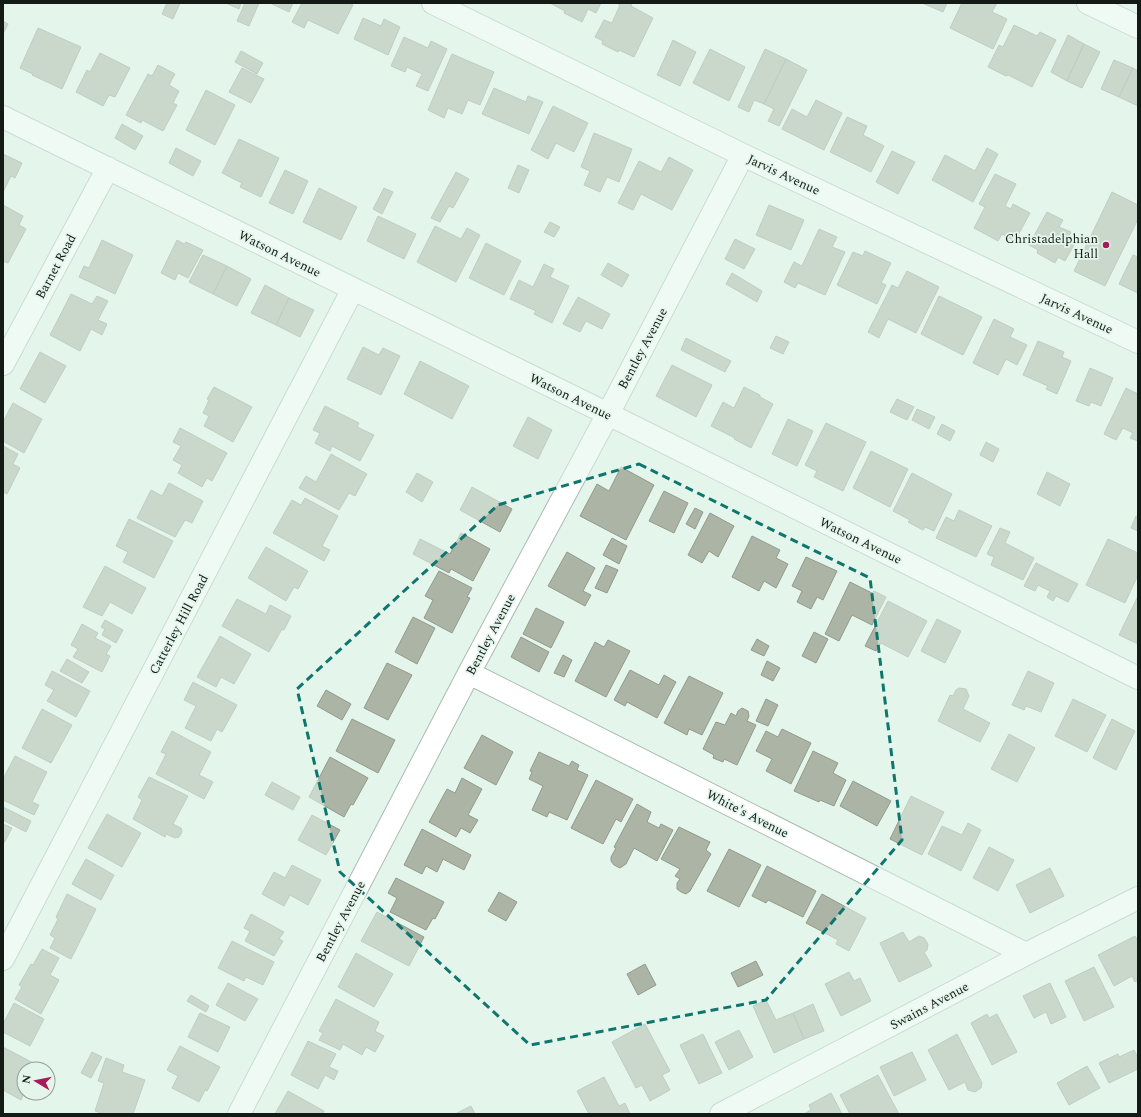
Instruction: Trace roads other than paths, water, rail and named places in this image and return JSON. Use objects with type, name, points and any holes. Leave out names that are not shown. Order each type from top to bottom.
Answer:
[{"type":"street","name":"Jarvis Avenue","points":[[433,3],[743,155],[1138,342]]},
{"type":"street","points":[[1088,3],[1138,26]]},
{"type":"street","name":"Watson Avenue","points":[[3,117],[608,414],[1138,678]]},
{"type":"street","name":"Bentley Avenue","points":[[239,1114],[469,673],[608,414],[743,155]]},
{"type":"street","name":"Barnet Road","points":[[3,364],[108,168]]},
{"type":"street","name":"Catterley Hill Road","points":[[3,958],[353,289]]},
{"type":"street","name":"White's Avenue","points":[[469,673],[1026,954]]},
{"type":"street","name":"Swains Avenue","points":[[721,1114],[1026,954],[1138,898]]},
{"type":"place","name":"Christadelphian Hall","points":[[1106,245]]}]
